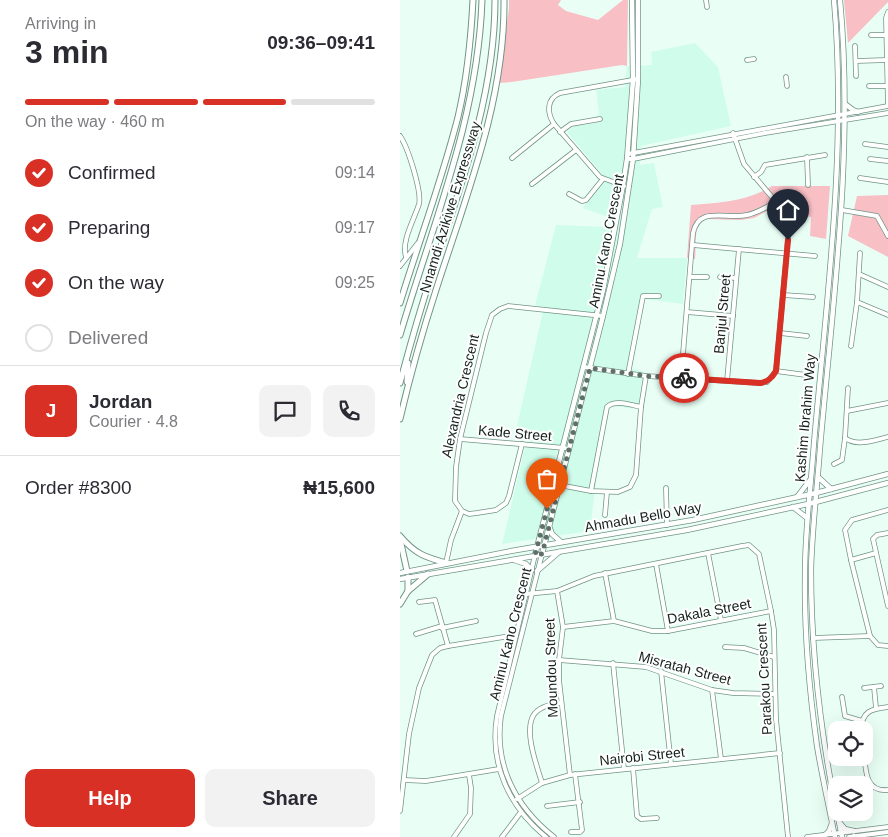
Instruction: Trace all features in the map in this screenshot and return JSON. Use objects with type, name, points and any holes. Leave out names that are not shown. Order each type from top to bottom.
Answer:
[{"type":"highway","name":"Nnamdi Azikiwe Expressway","points":[[400,303],[443,170],[461,101],[468,60],[473,0]]},
{"type":"highway","name":"Nnamdi Azikiwe Expressway","points":[[400,334],[460,144],[474,80],[480,40],[482,0]]},
{"type":"highway","name":"Nnamdi Azikiwe Expressway","points":[[400,383],[408,352],[465,177],[477,130],[488,73],[495,0]]},
{"type":"highway","name":"Nnamdi Azikiwe Expressway","points":[[400,418],[435,292],[484,140],[498,71],[504,23],[504,0]]},
{"type":"highway","points":[[443,170],[460,144]]},
{"type":"highway","points":[[407,390],[408,352]]},
{"type":"highway","points":[[400,537],[415,552],[432,560],[446,563]]},
{"type":"highway","points":[[400,537],[407,574],[408,591]]},
{"type":"highway","points":[[400,604],[408,591],[428,574]]},
{"type":"main road","name":"Kashim Ibrahim Way","points":[[828,800],[818,747],[808,660],[805,580],[808,504],[837,173],[839,68],[834,0]]},
{"type":"main road","name":"Kashim Ibrahim Way","points":[[830,776],[824,747],[816,683],[812,568],[815,502],[842,210],[845,126],[847,117],[845,104],[844,35],[840,0]]},
{"type":"main road","name":"Aminu Kano Crescent","points":[[632,2],[632,65],[636,79]]},
{"type":"main road","name":"Aminu Kano Crescent","points":[[535,555],[554,484],[590,368],[620,244],[629,187],[638,65],[638,2]]},
{"type":"main road","points":[[845,104],[858,112]]},
{"type":"main road","name":"Aminu Kano Crescent","points":[[542,554],[560,486],[566,448],[605,283],[630,157]]},
{"type":"main road","name":"Ahmadu Bello Way","points":[[400,579],[407,574],[446,563],[531,547],[538,543],[544,545],[667,524],[816,493],[888,474]]},
{"type":"main road","points":[[818,477],[831,489]]},
{"type":"main road","points":[[797,497],[811,478]]},
{"type":"main road","name":"Ahmadu Bello Way","points":[[400,573],[428,574],[687,530],[808,504],[888,483]]},
{"type":"main road","points":[[815,511],[827,499]]},
{"type":"main road","points":[[793,507],[807,518]]},
{"type":"main road","points":[[548,526],[552,534],[561,542]]},
{"type":"main road","points":[[537,571],[560,551]]},
{"type":"main road","points":[[513,560],[526,564],[532,570]]},
{"type":"main road","name":"Kashim Ibrahim Way","points":[[832,821],[835,835]]},
{"type":"main road","points":[[825,835],[832,821]]},
{"type":"main road","name":"Kashim Ibrahim Way","points":[[839,821],[842,835]]},
{"type":"main road","points":[[839,821],[854,835]]},
{"type":"street","points":[[706,0],[707,7]]},
{"type":"street","points":[[888,12],[886,35],[888,106]]},
{"type":"street","points":[[871,35],[886,35]]},
{"type":"street","points":[[855,46],[856,76]]},
{"type":"street","points":[[747,60],[754,59]]},
{"type":"street","points":[[856,61],[887,60]]},
{"type":"street","points":[[786,77],[787,86]]},
{"type":"street","points":[[629,187],[603,179],[560,132],[550,118],[549,108],[552,99],[557,94],[636,79]]},
{"type":"street","points":[[869,86],[887,86]]},
{"type":"street","name":"Aminu Kano Crescent","points":[[630,157],[838,121],[858,112],[888,106]]},
{"type":"street","name":"Aminu Kano Crescent","points":[[630,157],[733,133],[838,114],[847,117],[888,113]]},
{"type":"street","points":[[560,132],[571,124],[600,119]]},
{"type":"street","points":[[512,158],[554,124]]},
{"type":"street","points":[[584,367],[646,376],[760,383],[767,382],[776,371],[789,227],[785,213],[743,162],[733,133]]},
{"type":"street","points":[[400,136],[410,158],[420,200],[405,247],[406,257]]},
{"type":"street","points":[[865,144],[888,146]]},
{"type":"street","points":[[532,184],[576,150]]},
{"type":"street","points":[[754,176],[766,165],[826,154]]},
{"type":"street","points":[[807,157],[808,185]]},
{"type":"street","points":[[870,159],[888,161]]},
{"type":"street","points":[[860,178],[888,182]]},
{"type":"street","points":[[569,194],[582,201],[586,200],[603,179]]},
{"type":"street","points":[[681,378],[694,227],[701,218],[706,216],[746,215],[776,202]]},
{"type":"street","points":[[842,210],[877,216],[888,236]]},
{"type":"street","points":[[400,266],[420,242]]},
{"type":"street","points":[[692,245],[816,256]]},
{"type":"street","name":"Banjul Street","points":[[727,381],[739,249]]},
{"type":"street","points":[[851,346],[857,302],[860,253]]},
{"type":"street","points":[[859,274],[888,287]]},
{"type":"street","points":[[690,277],[707,277]]},
{"type":"street","points":[[720,277],[736,278]]},
{"type":"street","points":[[783,295],[813,297]]},
{"type":"street","points":[[628,374],[643,296],[659,296]]},
{"type":"street","points":[[857,302],[888,316]]},
{"type":"street","name":"Alexandria Crescent","points":[[462,511],[456,500],[456,467],[460,439],[486,333],[490,319],[495,312],[508,306],[603,316]]},
{"type":"street","points":[[687,312],[733,316]]},
{"type":"street","points":[[780,334],[807,336]]},
{"type":"street","points":[[776,371],[806,376]]},
{"type":"street","points":[[554,484],[591,491],[618,492],[634,482],[646,376]]},
{"type":"street","points":[[834,464],[842,460],[848,388]]},
{"type":"street","points":[[591,491],[607,407],[617,403],[641,407]]},
{"type":"street","points":[[847,411],[888,403]]},
{"type":"street","points":[[845,438],[853,442],[866,442],[888,437]]},
{"type":"street","name":"Kade Street","points":[[460,439],[566,448]]},
{"type":"street","points":[[446,563],[451,540],[462,511],[470,514],[496,510],[506,502],[522,444]]},
{"type":"street","points":[[666,488],[667,524]]},
{"type":"street","points":[[605,515],[607,492]]},
{"type":"street","points":[[888,510],[859,517],[848,524],[845,530],[870,636],[878,645],[888,646]]},
{"type":"street","points":[[888,533],[874,536],[888,606]]},
{"type":"street","name":"Parakou Crescent","points":[[526,594],[556,591],[605,573],[742,546],[749,545],[755,548],[761,560],[774,630],[774,694],[788,837]]},
{"type":"street","points":[[708,553],[721,620]]},
{"type":"street","points":[[851,560],[876,553]]},
{"type":"street","name":"Aminu Kano Crescent","points":[[542,554],[500,723],[500,738],[504,767],[517,798],[532,818],[554,837]]},
{"type":"street","points":[[535,555],[515,635],[494,737],[498,769],[513,802],[546,837]]},
{"type":"street","points":[[656,564],[668,631]]},
{"type":"street","points":[[605,573],[614,621]]},
{"type":"street","name":"Moundou Street","points":[[556,591],[563,627],[559,660],[561,702],[570,775]]},
{"type":"street","points":[[419,602],[435,600],[448,646]]},
{"type":"street","name":"Dakala Street","points":[[563,627],[614,621],[652,631],[668,631],[771,610]]},
{"type":"street","points":[[416,634],[476,621]]},
{"type":"street","points":[[400,811],[409,734],[423,677],[432,655],[440,648],[448,646],[521,635]]},
{"type":"street","points":[[813,638],[870,636]]},
{"type":"street","points":[[724,648],[744,648],[774,657]]},
{"type":"street","name":"Misratah Street","points":[[559,660],[646,667],[712,690],[774,694]]},
{"type":"street","points":[[613,663],[624,769]]},
{"type":"street","points":[[661,671],[672,764]]},
{"type":"street","points":[[864,688],[881,686]]},
{"type":"street","points":[[874,687],[876,708]]},
{"type":"street","points":[[712,690],[721,759]]},
{"type":"street","points":[[842,697],[845,716],[862,721],[869,711],[888,707]]},
{"type":"street","points":[[542,782],[532,748],[531,721],[533,716],[542,708],[561,702]]},
{"type":"street","name":"Nairobi Street","points":[[513,802],[542,782],[575,774],[780,753]]},
{"type":"street","points":[[866,766],[868,780],[872,786],[877,789],[888,790]]},
{"type":"street","points":[[404,780],[426,781],[469,775],[504,767]]},
{"type":"street","points":[[633,768],[637,816],[641,819],[657,818]]},
{"type":"street","points":[[571,832],[580,832],[582,830],[575,774]]},
{"type":"street","points":[[454,837],[470,814],[471,788],[469,775]]},
{"type":"street","points":[[547,806],[580,802]]},
{"type":"street","points":[[502,837],[521,812]]},
{"type":"street","points":[[849,837],[888,827]]},
{"type":"street","points":[[807,837],[888,832]]},
{"type":"shaded area","points":[[509,0],[561,0],[558,5],[566,11],[598,20],[623,0],[628,0],[627,66],[622,65],[499,83]]},
{"type":"shaded area","points":[[844,0],[888,0],[888,2],[848,43]]},
{"type":"shaded area","points":[[695,43],[718,67],[731,126],[641,146],[640,165],[654,163],[663,207],[652,209],[637,258],[687,258],[683,304],[645,299],[632,369],[643,371],[638,409],[612,406],[608,410],[600,449],[590,531],[502,544],[527,439],[514,439],[544,307],[535,305],[556,225],[612,227],[613,219],[583,208],[599,181],[604,182],[601,173],[567,132],[574,126],[597,123],[596,116],[599,115],[596,90],[625,87],[627,66],[652,65],[651,52]]},
{"type":"shaded area","points":[[772,186],[830,186],[826,239],[810,236],[811,217],[771,209],[754,218],[741,220],[705,219],[698,227],[695,259],[687,258],[691,205],[743,198]]},
{"type":"shaded area","points":[[888,195],[888,257],[848,236],[857,196]]},
{"type":"way so far","points":[[547,509],[535,555],[542,554],[590,368],[646,376],[684,378]]},
{"type":"route","points":[[684,378],[760,383],[767,382],[772,377],[776,371],[788,240]]}]
